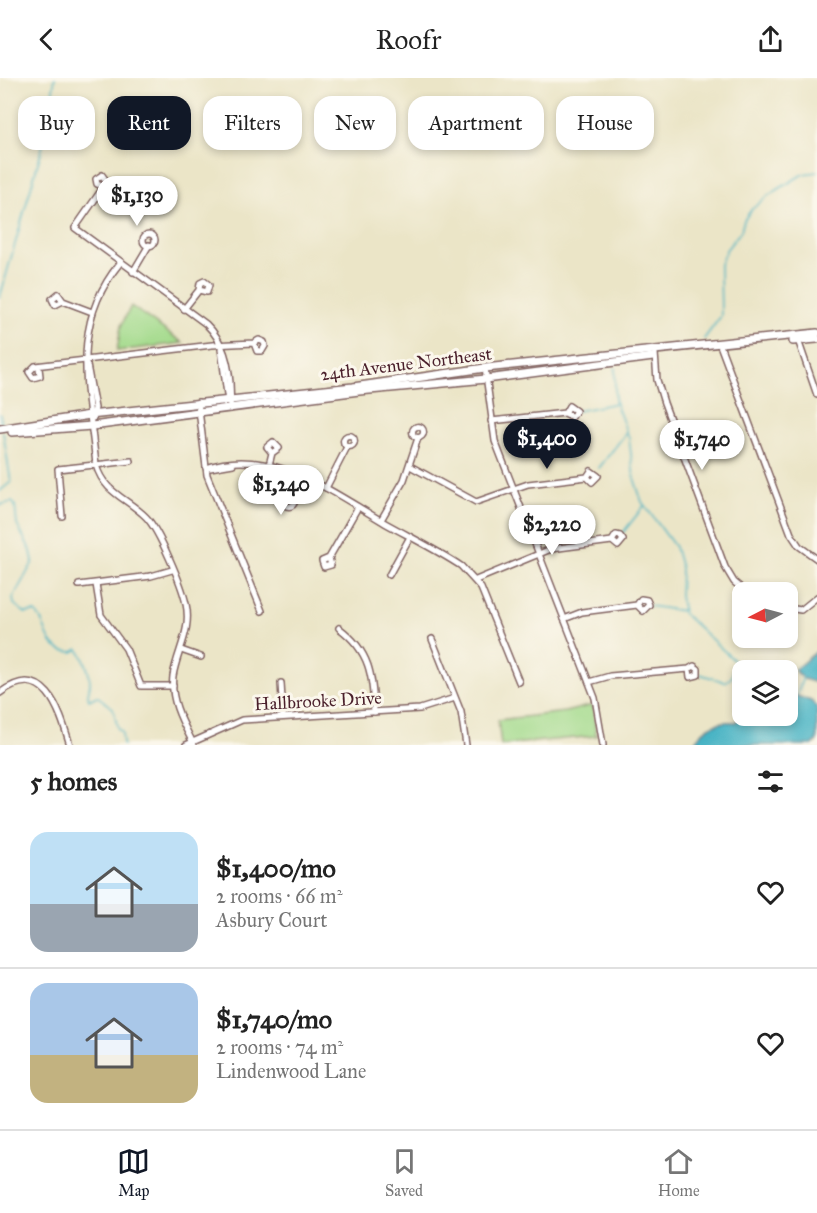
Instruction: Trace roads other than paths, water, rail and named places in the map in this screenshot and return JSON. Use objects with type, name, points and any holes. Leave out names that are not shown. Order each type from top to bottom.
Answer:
[{"type":"street","points":[[102,186],[75,228],[210,328],[226,354],[230,410]]},
{"type":"street","points":[[133,272],[149,245]]},
{"type":"street","points":[[120,263],[103,289],[92,312],[87,336],[86,361],[96,465],[100,476],[111,490],[146,516],[158,534],[172,570],[187,613],[173,686],[177,711],[193,743]]},
{"type":"street","points":[[184,309],[199,290]]},
{"type":"street","points":[[63,301],[92,312]]},
{"type":"street","name":"24th Avenue Northeast","points":[[13,430],[92,415],[198,402],[353,387],[485,368],[721,347],[798,338],[817,333]]},
{"type":"street","points":[[798,338],[817,395]]},
{"type":"street","name":"24th Avenue Northeast","points":[[798,338],[817,339]]},
{"type":"street","points":[[39,368],[221,344],[254,343]]},
{"type":"street","points":[[721,347],[791,534],[799,546],[817,559]]},
{"type":"street","points":[[655,354],[664,403],[725,567],[734,582]]},
{"type":"street","name":"24th Avenue Northeast","points":[[0,431],[93,426],[230,410],[359,391],[486,379],[655,354]]},
{"type":"street","points":[[485,368],[495,441],[597,704],[603,745]]},
{"type":"street","points":[[198,402],[206,468],[262,611]]},
{"type":"street","points":[[491,421],[565,412]]},
{"type":"street","points":[[381,520],[410,466],[418,438]]},
{"type":"street","points":[[326,488],[347,447]]},
{"type":"street","points":[[269,465],[272,453]]},
{"type":"street","points":[[62,516],[58,469],[131,461]]},
{"type":"street","points":[[206,468],[217,469],[234,464],[269,465],[299,474],[452,560],[476,580],[488,602],[519,682]]},
{"type":"street","points":[[410,466],[476,502],[534,483],[587,477]]},
{"type":"street","points":[[291,495],[299,474]]},
{"type":"street","points":[[329,558],[358,507]]},
{"type":"street","points":[[389,574],[410,537]]},
{"type":"street","points":[[476,580],[556,548],[612,541]]},
{"type":"street","points":[[79,585],[151,576],[172,570]]},
{"type":"street","points":[[96,584],[101,615],[126,649],[141,686],[173,686]]},
{"type":"street","points":[[798,610],[817,597]]},
{"type":"street","points":[[564,619],[582,612],[637,605]]},
{"type":"street","points":[[339,628],[360,647],[367,659],[371,673],[374,712]]},
{"type":"street","points":[[432,639],[462,716],[466,745]]},
{"type":"street","points":[[181,650],[201,657]]},
{"type":"street","points":[[589,682],[610,676],[689,669]]},
{"type":"street","points":[[28,684],[30,675]]},
{"type":"street","points":[[281,683],[283,717]]},
{"type":"street","points":[[0,693],[11,686],[28,684],[44,689],[57,706],[70,745]]},
{"type":"street","name":"Hallbrooke Drive","points":[[186,745],[238,721],[427,708],[455,698]]},
{"type":"water","points":[[817,651],[817,683],[804,679],[798,674],[798,667]]},
{"type":"water","points":[[798,696],[811,701],[817,707],[817,740],[813,745],[693,745],[711,726],[732,722],[732,726],[798,726]]},
{"type":"waterway","points":[[0,297],[45,138],[55,78]]},
{"type":"waterway","points":[[704,339],[721,316],[720,264],[726,250],[741,231],[744,220],[752,209],[769,195],[803,174],[817,172]]},
{"type":"waterway","points":[[615,368],[615,402],[629,438],[634,478],[642,502],[675,547],[681,568],[680,596],[683,613],[735,661],[732,677],[725,682],[700,674]]},
{"type":"waterway","points":[[577,411],[616,403]]},
{"type":"waterway","points":[[0,414],[2,427]]},
{"type":"waterway","points":[[0,491],[11,482],[3,432]]},
{"type":"waterway","points":[[599,468],[626,433]]},
{"type":"waterway","points":[[0,505],[12,502],[15,505],[17,525],[31,551],[33,562],[13,598],[14,604],[25,613],[35,612],[39,616],[54,646],[64,651],[73,652],[78,649],[89,672],[89,700],[97,696],[113,708],[118,729],[122,732],[123,745]]},
{"type":"waterway","points":[[621,535],[644,506]]},
{"type":"waterway","points":[[649,606],[683,611]]},
{"type":"waterway","points":[[798,692],[803,677]]}]
